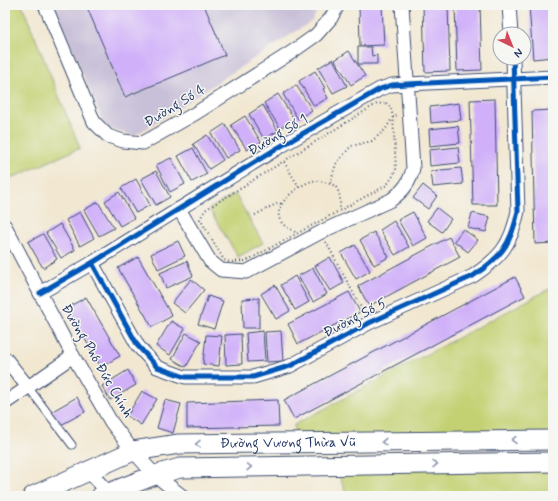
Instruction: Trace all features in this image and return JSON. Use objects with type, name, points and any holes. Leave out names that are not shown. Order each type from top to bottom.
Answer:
[{"type":"street","name":"Đường Số 4","points":[[45,5],[94,122],[108,136],[122,141],[143,143],[196,113],[292,52],[316,34],[331,18],[338,5]]},
{"type":"street","points":[[179,209],[210,261],[221,270],[246,272],[321,232],[391,200],[400,193],[407,186],[413,168],[402,5]]},
{"type":"street","points":[[509,5],[510,26]]},
{"type":"street","name":"Đường Số 5","points":[[92,263],[138,346],[157,367],[184,377],[253,377],[290,366],[369,323],[473,276],[488,266],[501,254],[509,241],[515,226],[519,199],[513,66]]},
{"type":"street","name":"Đường Số 1","points":[[40,293],[92,263],[276,149],[380,89],[408,84],[553,77]]},
{"type":"street","name":"Đường Phó Đức Chính","points":[[5,226],[73,356],[111,422],[133,451],[155,475],[182,496]]},
{"type":"street","points":[[5,403],[73,356]]},
{"type":"street","points":[[5,358],[28,387]]},
{"type":"street","name":"Đường Vương Thừa Vũ","points":[[33,496],[133,451],[179,444],[553,440]]},
{"type":"street","name":"Đường Vương Thừa Vũ","points":[[107,495],[155,475],[180,468],[553,462]]},
{"type":"street","points":[[88,471],[107,495]]},
{"type":"lane","points":[[28,387],[72,445]]},
{"type":"path","points":[[386,103],[391,108],[393,117],[396,169],[394,176],[387,186],[246,261],[230,262],[224,260],[200,219],[205,210],[377,104],[386,103]]},
{"type":"path","points":[[330,183],[336,164],[351,146],[372,141],[385,130],[393,117],[409,110]]},
{"type":"path","points":[[276,149],[299,187]]},
{"type":"path","points":[[298,233],[281,223],[279,216],[282,204],[289,194],[299,187],[313,181],[330,183],[336,187],[339,193],[340,211]]},
{"type":"path","points":[[255,215],[278,203],[282,204]]},
{"type":"path","points":[[321,232],[369,323]]},
{"type":"shaded area","points":[[54,5],[320,5],[312,21],[134,136],[105,127]]},
{"type":"green space","points":[[5,5],[22,5],[80,148],[5,181]]},
{"type":"green space","points":[[235,194],[263,243],[238,257],[209,209]]},
{"type":"green space","points":[[553,288],[553,439],[296,443],[294,425]]},
{"type":"green space","points":[[553,462],[553,496],[347,496],[335,465]]},
{"type":"building","points":[[86,5],[204,5],[225,55],[125,97]]},
{"type":"building","points":[[359,5],[382,5],[384,45],[360,46]]},
{"type":"building","points":[[423,5],[448,5],[450,71],[425,72]]},
{"type":"building","points":[[455,5],[480,5],[482,70],[457,71]]},
{"type":"building","points":[[529,5],[552,5],[553,57],[533,59],[532,26],[531,26]]},
{"type":"building","points":[[358,47],[371,47],[372,56],[377,55],[377,64],[358,64]]},
{"type":"building","points":[[349,51],[365,76],[351,85],[335,60]]},
{"type":"building","points":[[333,59],[347,86],[333,93],[318,68]]},
{"type":"building","points":[[315,71],[325,88],[323,89],[328,98],[314,106],[299,81]]},
{"type":"building","points":[[296,85],[312,110],[298,119],[283,94]]},
{"type":"building","points":[[278,94],[294,119],[280,128],[264,103]]},
{"type":"building","points":[[495,99],[497,205],[473,205],[470,100]]},
{"type":"building","points":[[459,103],[461,120],[431,123],[430,107]]},
{"type":"building","points":[[263,105],[278,131],[264,139],[249,114]]},
{"type":"building","points":[[553,110],[553,243],[535,244],[532,111]]},
{"type":"building","points":[[245,116],[261,142],[247,150],[231,125]]},
{"type":"building","points":[[225,124],[240,150],[226,158],[211,133]]},
{"type":"building","points":[[458,126],[460,143],[430,146],[429,129]]},
{"type":"building","points":[[207,135],[223,160],[209,169],[193,144]]},
{"type":"building","points":[[458,147],[460,163],[430,166],[429,150]]},
{"type":"building","points":[[193,148],[207,174],[192,182],[178,156]]},
{"type":"building","points":[[171,158],[185,184],[170,192],[156,165]]},
{"type":"building","points":[[461,168],[463,184],[433,187],[431,171]]},
{"type":"building","points":[[156,171],[170,197],[156,205],[141,179]]},
{"type":"building","points":[[136,179],[150,205],[136,213],[121,188]]},
{"type":"building","points":[[423,185],[437,196],[428,209],[413,198]]},
{"type":"building","points":[[119,192],[134,218],[120,226],[105,201]]},
{"type":"building","points":[[98,202],[114,228],[99,236],[84,210]]},
{"type":"building","points":[[437,208],[451,219],[442,232],[427,221]]},
{"type":"building","points":[[80,212],[94,238],[80,246],[66,220]]},
{"type":"building","points":[[413,212],[427,238],[413,246],[398,220]]},
{"type":"building","points":[[472,213],[490,217],[486,232],[468,228]]},
{"type":"building","points":[[394,221],[409,247],[395,255],[380,230]]},
{"type":"building","points":[[60,224],[75,250],[61,258],[46,233]]},
{"type":"building","points":[[463,229],[478,240],[468,252],[454,241]]},
{"type":"building","points":[[374,232],[389,257],[374,265],[360,240]]},
{"type":"building","points":[[43,234],[57,259],[43,268],[28,242]]},
{"type":"building","points":[[449,237],[460,257],[369,306],[358,286]]},
{"type":"building","points":[[178,241],[185,256],[158,269],[151,254]]},
{"type":"building","points":[[355,245],[370,271],[356,279],[341,253]]},
{"type":"building","points":[[138,257],[172,316],[152,327],[118,268]]},
{"type":"building","points":[[330,257],[344,283],[330,291],[315,266]]},
{"type":"building","points":[[187,261],[193,276],[166,288],[160,273]]},
{"type":"building","points":[[313,268],[327,294],[313,302],[298,276]]},
{"type":"building","points":[[295,276],[309,302],[295,310],[281,285]]},
{"type":"building","points":[[515,277],[525,296],[294,419],[284,400]]},
{"type":"building","points":[[191,279],[204,290],[185,313],[172,303]]},
{"type":"building","points":[[275,285],[290,311],[276,319],[261,294]]},
{"type":"building","points":[[349,292],[360,312],[298,344],[288,324]]},
{"type":"building","points":[[208,296],[223,301],[214,329],[198,324]]},
{"type":"building","points":[[86,297],[120,356],[101,367],[67,308]]},
{"type":"building","points":[[259,298],[259,328],[243,328],[242,299]]},
{"type":"building","points":[[171,321],[185,329],[170,355],[156,346]]},
{"type":"building","points":[[263,331],[265,361],[248,362],[246,333]]},
{"type":"building","points":[[281,331],[283,361],[267,362],[265,332]]},
{"type":"building","points":[[186,333],[201,341],[186,367],[172,359]]},
{"type":"building","points":[[241,334],[242,364],[226,365],[225,335]]},
{"type":"building","points":[[206,335],[222,336],[219,366],[203,364]]},
{"type":"building","points":[[128,370],[136,385],[110,400],[102,386]]},
{"type":"building","points":[[142,391],[157,399],[141,425],[127,416]]},
{"type":"building","points":[[77,397],[85,412],[59,426],[51,412]]},
{"type":"building","points":[[165,400],[181,404],[173,433],[157,428]]},
{"type":"building","points":[[278,400],[279,426],[187,428],[187,403]]},
{"type":"cycle path","points":[[92,263],[138,346],[157,367],[185,377],[253,377],[290,366],[369,323],[473,276],[498,256],[512,233],[518,211],[513,66]]},
{"type":"cycle path","points":[[40,293],[92,263],[276,149],[380,89],[392,85],[553,77]]}]
